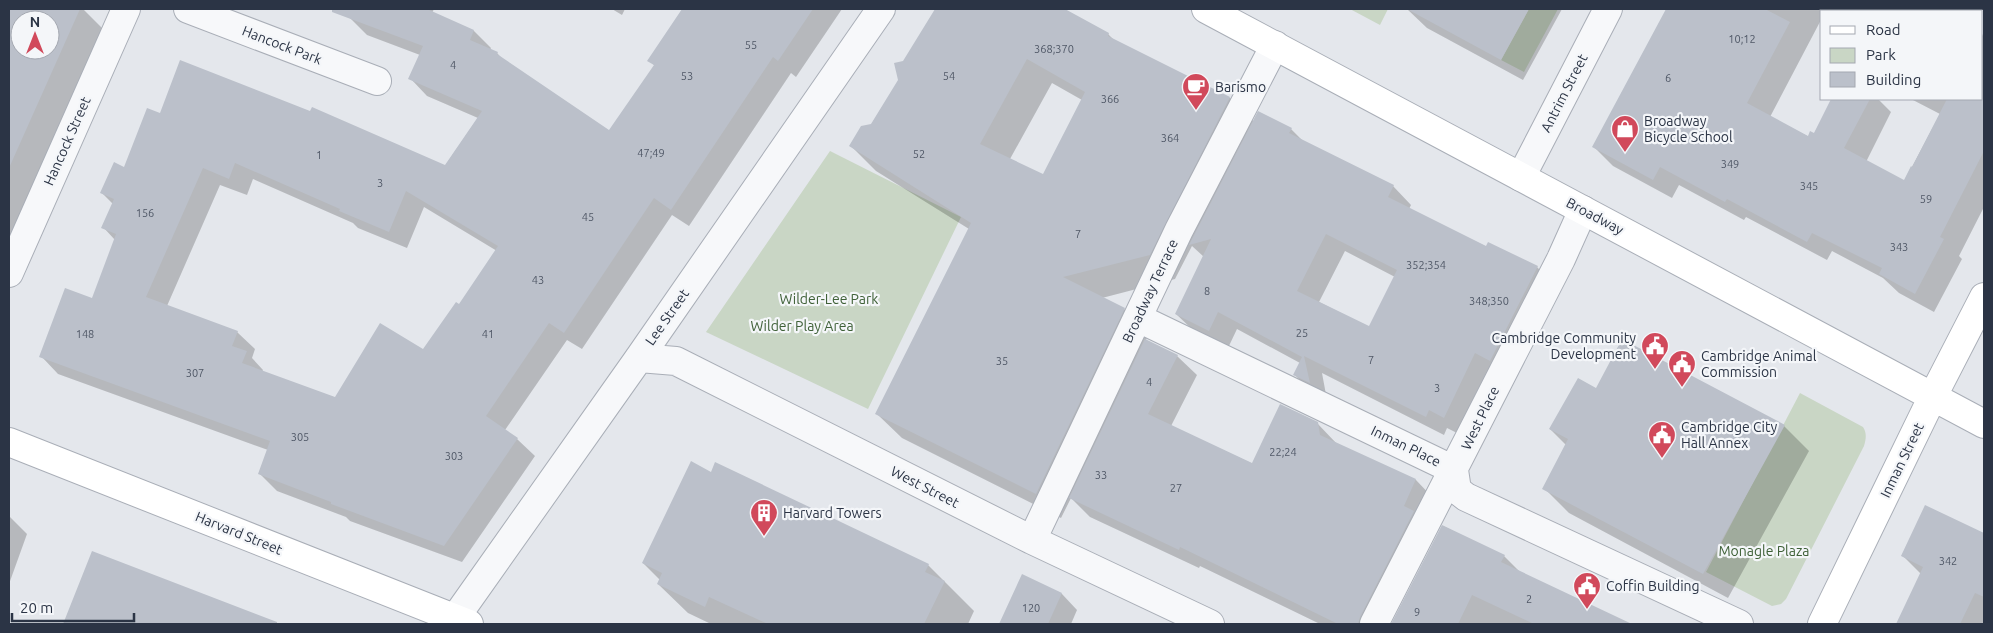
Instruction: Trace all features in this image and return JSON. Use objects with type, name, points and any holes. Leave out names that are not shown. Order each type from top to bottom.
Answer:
[{"type":"main road","name":"Broadway","points":[[1206,9],[1984,424]]},
{"type":"main road","name":"Inman Street","points":[[1822,624],[1932,396],[1984,297]]},
{"type":"main road","name":"Harvard Street","points":[[9,442],[458,622]]},
{"type":"street","name":"Hancock Street","points":[[9,272],[126,9]]},
{"type":"street","name":"Hancock Park","points":[[188,9],[377,81]]},
{"type":"street","name":"Lee Street","points":[[458,622],[881,9]]},
{"type":"street","name":"Antrim Street","points":[[1521,176],[1608,9]]},
{"type":"street","name":"Broadway Terrace","points":[[1032,540],[1179,230],[1274,45]]},
{"type":"street","name":"West Place","points":[[1374,624],[1561,259],[1583,210]]},
{"type":"street","name":"Inman Place","points":[[1138,318],[1454,470],[1457,490],[1466,497],[1739,624]]},
{"type":"street","name":"West Street","points":[[639,358],[676,362],[1032,540],[1210,624]]},
{"type":"green space","points":[[1350,9],[1388,9],[1380,25]]},
{"type":"green space","points":[[1529,9],[1558,9],[1524,72],[1501,60]]},
{"type":"green space","name":"Wilder-Lee Park","points":[[830,151],[961,217],[868,409],[706,332]]},
{"type":"green space","name":"Monagle Plaza","points":[[1800,393],[1863,427],[1866,438],[1864,446],[1786,599],[1781,604],[1772,606],[1706,572]]},
{"type":"building","points":[[9,9],[80,9],[60,54],[60,10],[10,10],[10,60],[57,60],[9,168]]},
{"type":"building","points":[[332,9],[427,9],[474,30],[470,40],[498,52],[497,54],[609,130],[654,65],[647,61],[682,9],[813,9],[778,61],[773,57],[671,210],[654,198],[564,333],[549,323],[486,416],[518,438],[444,546],[331,504],[331,502],[258,474],[270,441],[39,357],[65,288],[92,298],[116,234],[101,228],[114,199],[100,193],[114,162],[124,167],[147,108],[160,113],[180,60],[310,111],[312,107],[445,165],[482,111],[408,79],[423,46],[332,12]],"holes":[[[235,163],[340,209],[339,211],[389,232],[406,191],[498,246],[459,304],[456,302],[423,349],[380,323],[335,397],[242,363],[247,351],[232,346],[238,331],[146,297],[203,168],[229,179]]]},
{"type":"building","points":[[935,9],[1065,9],[1109,33],[1108,36],[1230,97],[1150,255],[1063,277],[1125,308],[1036,494],[875,414],[971,223],[849,146],[861,126],[871,124],[898,80],[894,63],[903,61]],"holes":[[[1027,59],[1085,92],[1043,174],[980,144]]]},
{"type":"building","points":[[1407,9],[1529,9],[1501,60]]},
{"type":"building","points":[[1666,9],[1765,9],[1790,22],[1747,103],[1808,136],[1810,131],[1814,133],[1830,100],[1869,100],[1844,148],[1904,180],[1946,100],[1984,99],[1984,151],[1940,237],[1944,239],[1915,294],[1879,274],[1882,268],[1812,233],[1807,242],[1727,199],[1725,202],[1660,167],[1653,180],[1592,147]]},
{"type":"building","points":[[1258,111],[1292,128],[1289,133],[1394,185],[1388,197],[1486,246],[1488,242],[1538,266],[1490,361],[1475,353],[1444,418],[1429,410],[1426,417],[1304,356],[1310,383],[1293,375],[1302,357],[1218,312],[1209,331],[1175,314],[1211,239],[1189,245]],"holes":[[[1326,234],[1397,270],[1369,326],[1297,291]]]},
{"type":"building","points":[[1145,339],[1178,355],[1148,414],[1252,463],[1280,404],[1318,422],[1320,435],[1416,479],[1404,506],[1414,511],[1358,624],[1338,624],[1180,547],[1179,550],[1069,498]]},
{"type":"building","name":"Cambridge City Hall Annex","points":[[1622,339],[1785,425],[1703,574],[1542,489],[1568,439],[1549,429],[1578,378],[1596,388]]},
{"type":"building","name":"Harvard Towers","points":[[691,461],[711,472],[715,462],[929,564],[925,572],[945,581],[924,624],[768,624],[709,597],[705,607],[657,584],[662,573],[642,563]]},
{"type":"building","points":[[1925,505],[1984,533],[1984,597],[1975,593],[1960,624],[1896,624],[1923,567],[1901,556]]},
{"type":"building","points":[[1442,525],[1505,555],[1501,562],[1632,624],[1534,624],[1472,595],[1458,624],[1391,624]]},
{"type":"building","points":[[92,551],[277,622],[277,624],[63,624]]},
{"type":"building","points":[[1022,574],[1062,593],[1048,624],[999,624]]},
{"type":"place","name":"Barismo","points":[[1196,111]]},
{"type":"place","name":"Broadway Bicycle School","points":[[1625,153]]},
{"type":"place","name":"Cambridge Community Development","points":[[1655,370]]},
{"type":"place","name":"Cambridge Animal Commission","points":[[1682,388]]},
{"type":"place","name":"Cambridge City Hall Annex","points":[[1662,459]]},
{"type":"place","name":"Harvard Towers","points":[[764,537]]},
{"type":"place","name":"Coffin Building","points":[[1587,610]]},
{"type":"park label","name":"Wilder Play Area","points":[[802,326]]}]
